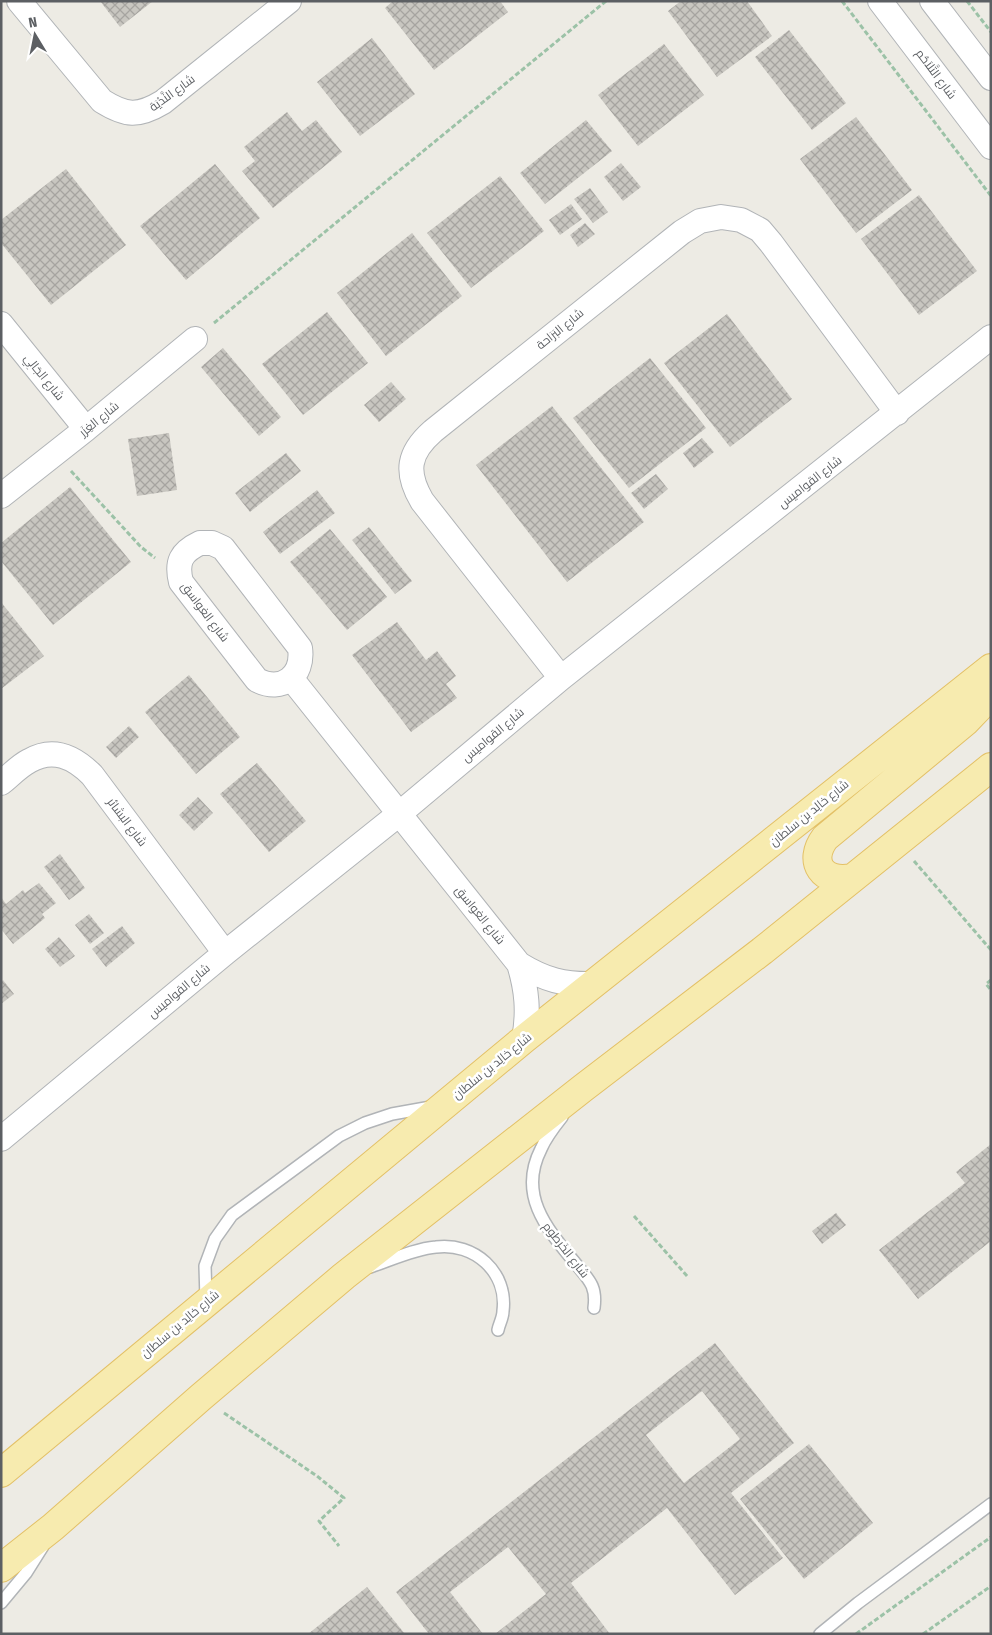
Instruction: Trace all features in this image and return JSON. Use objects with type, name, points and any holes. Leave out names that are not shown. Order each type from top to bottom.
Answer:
[{"type":"main road","name":"شارع خالِد بن سلطان","points":[[1,1473],[524,1039],[991,668]]},
{"type":"main road","points":[[852,878],[832,879],[824,874],[818,865],[816,856],[819,846],[825,838],[965,722],[991,695]]},
{"type":"main road","points":[[1,1568],[53,1527],[201,1397],[344,1276],[583,1088],[762,951],[991,767]]},
{"type":"street","name":"شارع النَّدْيَة","points":[[19,1],[102,101],[116,110],[132,114],[148,111],[163,102],[289,1]]},
{"type":"street","name":"شارع التَّلاَحُم","points":[[880,1],[991,147]]},
{"type":"street","points":[[932,1],[991,78]]},
{"type":"street","name":"شارع البَرَاحة","points":[[561,678],[422,501],[414,487],[411,472],[413,456],[421,442],[433,431],[682,232],[700,221],[721,217],[742,220],[760,230],[897,413]]},
{"type":"street","name":"شارع الجَالِي","points":[[1,324],[86,430]]},
{"type":"street","name":"شارع القواميس","points":[[1,1139],[225,953],[399,814],[561,678],[991,337]]},
{"type":"street","name":"شارع الغِزَر","points":[[1,496],[86,430],[195,339]]},
{"type":"street","name":"شارع الغواسق","points":[[200,543],[212,543],[223,548],[300,648],[300,665],[297,672],[283,683],[274,685],[265,684],[257,680],[181,582],[178,570],[181,558],[188,548],[200,543]]},
{"type":"street","name":"شارع الغواسق","points":[[291,678],[519,964],[536,974],[555,981],[595,984]]},
{"type":"street","name":"شارع البشائر","points":[[1,783],[29,761],[45,755],[63,756],[79,763],[92,775],[225,953]]},
{"type":"street","name":"شارع الغواسق","points":[[519,964],[528,1001],[524,1039]]},
{"type":"lane","name":"شارع الخَرطوم","points":[[583,1088],[540,1150],[535,1165],[534,1196],[544,1224],[587,1275],[596,1296],[594,1308]]},
{"type":"lane","points":[[206,1303],[205,1266],[215,1239],[232,1215],[339,1136],[365,1123],[392,1114],[445,1105]]},
{"type":"lane","points":[[344,1276],[435,1247],[454,1246],[471,1251],[486,1262],[498,1277],[503,1294],[503,1312],[498,1330]]},
{"type":"lane","points":[[820,1634],[866,1597],[991,1504]]},
{"type":"lane","points":[[1,1603],[26,1573],[53,1527]]},
{"type":"path","points":[[195,339],[606,1]]},
{"type":"path","points":[[842,1],[991,196]]},
{"type":"path","points":[[967,1],[991,32]]},
{"type":"path","points":[[55,454],[141,547],[165,565],[178,570]]},
{"type":"path","points":[[897,842],[991,950]]},
{"type":"path","points":[[991,980],[986,984],[991,990]]},
{"type":"path","points":[[634,1216],[688,1278]]},
{"type":"path","points":[[201,1397],[317,1476],[344,1498],[319,1521],[339,1546]]},
{"type":"path","points":[[856,1634],[991,1536]]},
{"type":"path","points":[[923,1634],[991,1586]]},
{"type":"building","points":[[100,1],[153,1],[120,27]]},
{"type":"building","points":[[393,1],[500,1],[508,12],[434,70],[385,8]]},
{"type":"building","points":[[681,1],[747,1],[772,36],[717,77],[668,11]]},
{"type":"building","points":[[789,30],[846,103],[812,130],[755,57]]},
{"type":"building","points":[[372,38],[415,94],[360,136],[317,82]]},
{"type":"building","points":[[664,44],[704,95],[638,146],[598,95]]},
{"type":"building","points":[[287,112],[302,131],[316,120],[342,152],[273,208],[242,171],[255,161],[244,147]]},
{"type":"building","points":[[856,117],[912,190],[856,233],[800,159]]},
{"type":"building","points":[[586,120],[612,151],[545,204],[520,173]]},
{"type":"building","points":[[621,163],[641,187],[623,201],[604,177]]},
{"type":"building","points":[[215,164],[260,218],[186,280],[140,226]]},
{"type":"building","points":[[66,169],[126,245],[51,305],[1,243],[1,220]]},
{"type":"building","points":[[500,176],[544,231],[471,288],[427,233]]},
{"type":"building","points":[[590,188],[608,212],[593,223],[574,199]]},
{"type":"building","points":[[919,195],[977,271],[919,315],[861,239]]},
{"type":"building","points":[[571,204],[582,219],[560,235],[549,220]]},
{"type":"building","points":[[585,223],[595,234],[578,247],[570,235]]},
{"type":"building","points":[[412,233],[462,296],[386,356],[337,293]]},
{"type":"building","points":[[327,312],[368,363],[303,415],[262,364]]},
{"type":"building","points":[[727,314],[792,399],[730,447],[664,363]]},
{"type":"building","points":[[223,348],[281,417],[259,436],[201,367]]},
{"type":"building","points":[[650,358],[706,428],[629,488],[573,418]]},
{"type":"building","points":[[391,382],[406,399],[379,422],[364,405]]},
{"type":"building","points":[[552,406],[644,522],[567,582],[476,465]]},
{"type":"building","points":[[169,433],[177,490],[137,496],[128,439]]},
{"type":"building","points":[[702,438],[714,452],[694,468],[683,453]]},
{"type":"building","points":[[286,453],[301,471],[250,512],[235,493]]},
{"type":"building","points":[[656,474],[668,489],[644,509],[631,493]]},
{"type":"building","points":[[70,487],[131,562],[53,625],[1,561],[1,543]]},
{"type":"building","points":[[317,490],[335,513],[280,554],[263,532]]},
{"type":"building","points":[[369,527],[412,581],[395,594],[352,540]]},
{"type":"building","points":[[330,529],[387,597],[347,630],[290,562]]},
{"type":"building","points":[[1,602],[44,656],[1,689]]},
{"type":"building","points":[[397,622],[426,660],[437,651],[456,676],[446,684],[457,698],[411,732],[352,655]]},
{"type":"building","points":[[189,675],[240,737],[196,774],[145,712]]},
{"type":"building","points":[[129,726],[139,737],[116,758],[106,747]]},
{"type":"building","points":[[257,763],[306,821],[269,852],[220,794]]},
{"type":"building","points":[[198,797],[213,813],[194,831],[179,815]]},
{"type":"building","points":[[60,854],[85,888],[69,900],[44,867]]},
{"type":"building","points":[[39,883],[56,903],[42,914],[45,918],[13,944],[1,929],[1,897],[6,904],[23,890],[25,893]]},
{"type":"building","points":[[89,914],[104,933],[90,944],[75,925]]},
{"type":"building","points":[[122,926],[135,943],[106,967],[92,949]]},
{"type":"building","points":[[59,937],[75,956],[60,967],[45,949]]},
{"type":"building","points":[[3,980],[14,994],[1,1004],[1,982]]},
{"type":"building","points":[[991,1144],[991,1241],[918,1299],[879,1250],[965,1183],[956,1172]]},
{"type":"building","points":[[836,1213],[846,1225],[822,1244],[812,1231]]},
{"type":"building","points":[[715,1343],[794,1443],[731,1493],[783,1558],[735,1595],[667,1508],[571,1583],[610,1634],[495,1634],[546,1594],[508,1547],[450,1592],[483,1634],[429,1634],[396,1592]],"holes":[[[702,1391],[740,1439],[684,1483],[646,1435]]]},
{"type":"building","points":[[809,1444],[873,1523],[804,1579],[740,1499]]},
{"type":"building","points":[[367,1587],[405,1634],[308,1634]]}]
